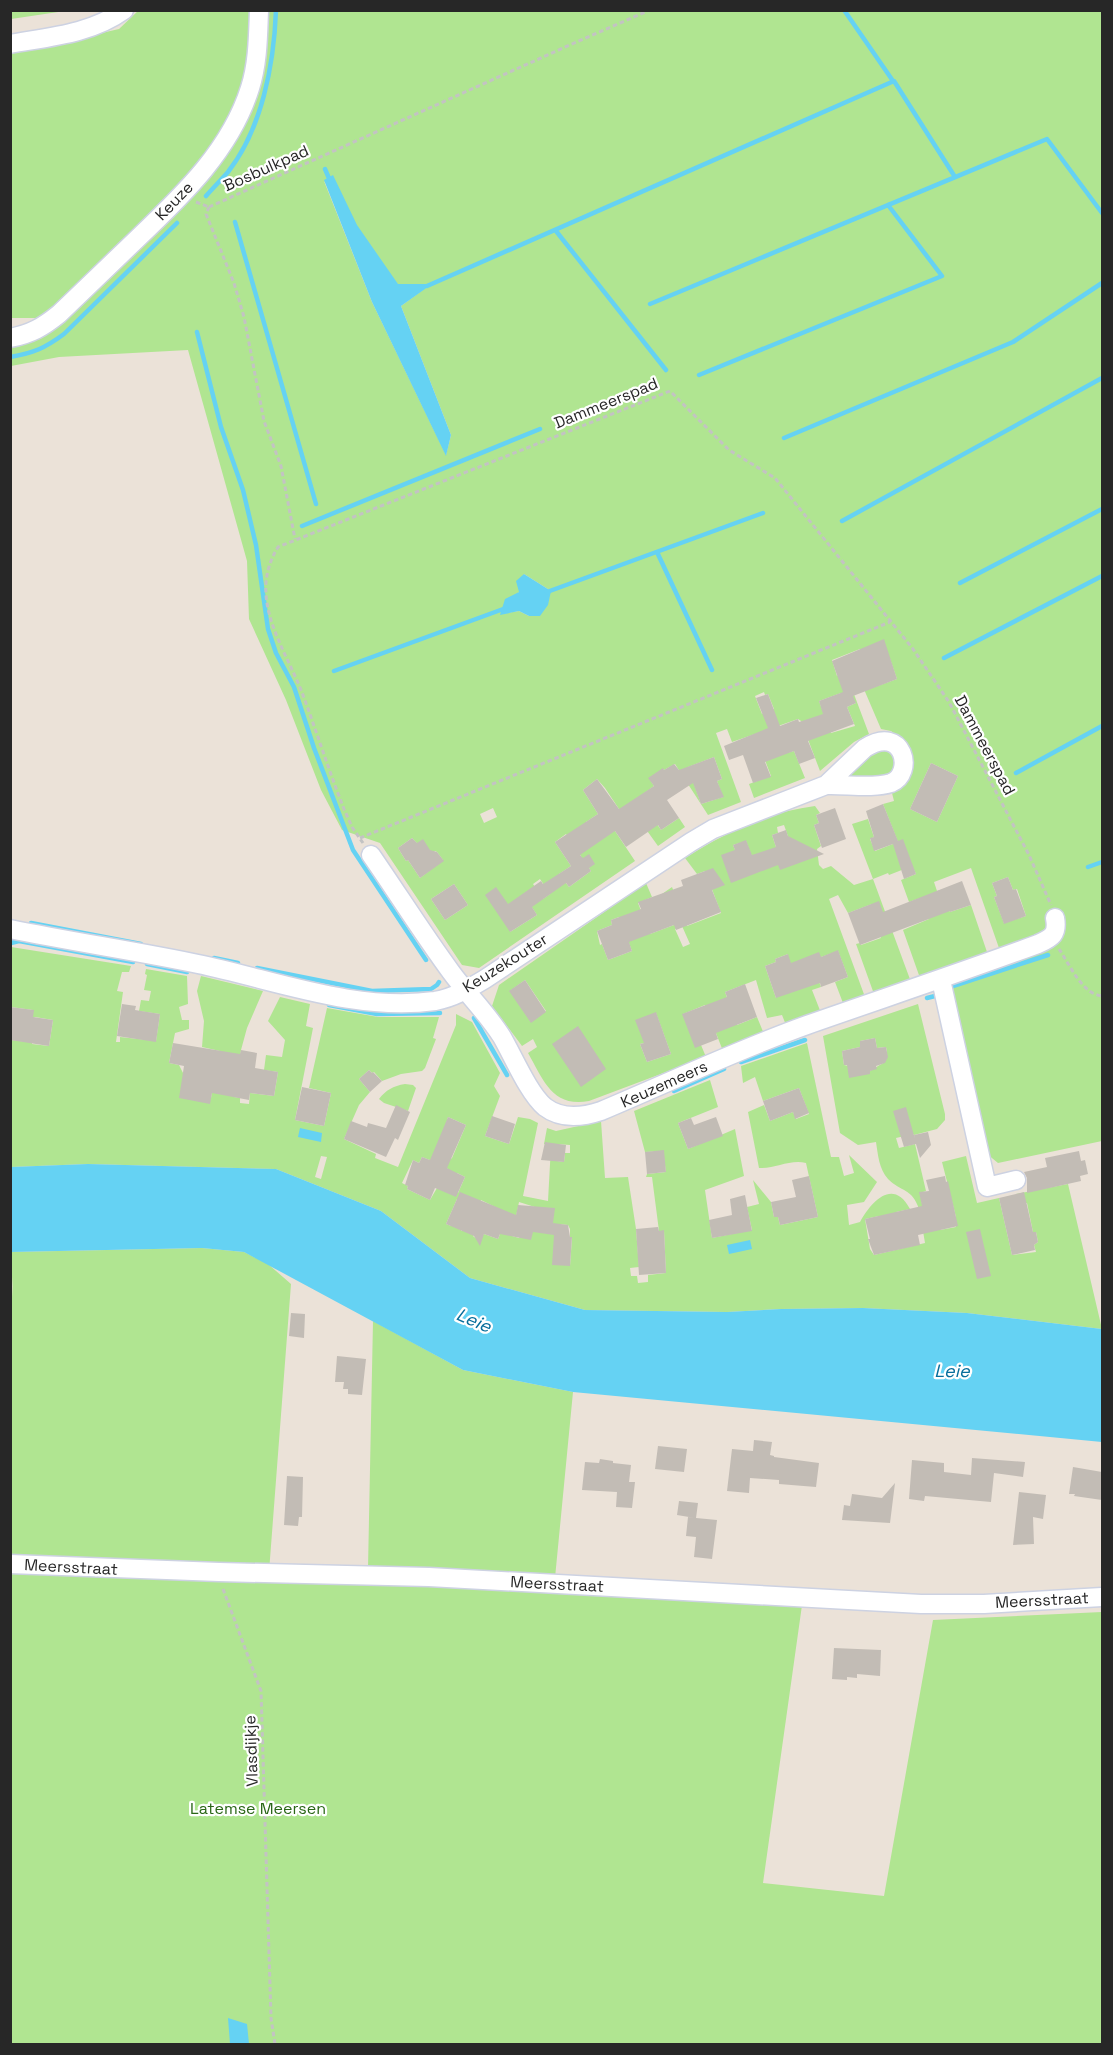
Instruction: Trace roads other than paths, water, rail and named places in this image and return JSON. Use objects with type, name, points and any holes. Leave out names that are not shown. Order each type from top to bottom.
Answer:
[{"type":"street","points":[[10,44],[71,33],[100,24],[124,10]]},
{"type":"street","name":"Keuze","points":[[10,338],[29,334],[59,314],[183,194],[219,151],[237,121],[251,87],[258,44],[259,10]]},
{"type":"street","name":"Keuzekouter","points":[[10,929],[197,964],[325,993],[372,1001],[402,1003],[437,1001],[465,991],[714,829],[826,785]]},
{"type":"street","name":"Keuzemeers","points":[[371,855],[465,991],[484,1011],[501,1036],[536,1098],[545,1107],[558,1114],[577,1116],[586,1116],[601,1111],[806,1025],[941,980],[1050,939],[1055,933],[1055,918]]},
{"type":"street","points":[[941,980],[987,1187],[1017,1180]]},
{"type":"street","name":"Meersstraat","points":[[10,1564],[429,1577],[921,1604],[984,1604],[1102,1597]]},
{"type":"water","points":[[333,175],[357,225],[398,284],[432,284],[401,306],[451,435],[446,456],[372,302],[324,180]]},
{"type":"water","points":[[524,574],[551,591],[548,605],[540,616],[529,616],[519,611],[500,615],[505,599],[519,592],[516,581]]},
{"type":"water","points":[[300,1128],[322,1133],[321,1142],[298,1137]]},
{"type":"water","name":"Leie","points":[[88,1164],[276,1169],[381,1211],[470,1278],[585,1310],[727,1312],[863,1308],[967,1313],[1102,1329],[1102,1442],[573,1392],[463,1370],[244,1252],[202,1248],[11,1252],[11,1167]]},
{"type":"water","points":[[750,1240],[752,1249],[729,1254],[727,1245]]},
{"type":"water","points":[[228,2018],[247,2024],[249,2044],[230,2044]]},
{"type":"waterway","points":[[206,196],[240,155],[258,116],[269,74],[276,10]]},
{"type":"waterway","points":[[844,10],[893,81]]},
{"type":"waterway","points":[[427,286],[894,81],[955,177]]},
{"type":"waterway","points":[[650,304],[1047,139],[1102,213]]},
{"type":"waterway","points":[[325,169],[331,183]]},
{"type":"waterway","points":[[699,375],[942,276],[888,205]]},
{"type":"waterway","points":[[235,222],[316,504]]},
{"type":"waterway","points":[[10,357],[39,349],[64,334],[177,223]]},
{"type":"waterway","points":[[556,231],[666,370]]},
{"type":"waterway","points":[[784,438],[1013,342],[1102,283]]},
{"type":"waterway","points":[[197,332],[221,427],[243,490],[256,545],[268,629],[276,653],[294,687],[314,748],[353,850],[426,960]]},
{"type":"waterway","points":[[842,521],[1102,378]]},
{"type":"waterway","points":[[302,526],[540,429]]},
{"type":"waterway","points":[[960,583],[1102,509]]},
{"type":"waterway","points":[[547,592],[763,513]]},
{"type":"waterway","points":[[657,552],[712,670]]},
{"type":"waterway","points":[[944,658],[1102,576]]},
{"type":"waterway","points":[[334,671],[506,608]]},
{"type":"waterway","points":[[1016,773],[1102,726]]},
{"type":"waterway","points":[[1088,867],[1102,862]]},
{"type":"waterway","points":[[31,923],[141,944]]},
{"type":"waterway","points":[[11,943],[19,941],[133,962]]},
{"type":"waterway","points":[[953,986],[1048,955]]},
{"type":"waterway","points":[[214,958],[238,963]]},
{"type":"waterway","points":[[147,964],[187,972]]},
{"type":"waterway","points":[[257,968],[372,991],[431,989],[439,982]]},
{"type":"waterway","points":[[927,998],[939,995]]},
{"type":"waterway","points":[[329,1005],[377,1014],[440,1013]]},
{"type":"waterway","points":[[474,1018],[507,1075]]},
{"type":"waterway","points":[[741,1062],[805,1040]]},
{"type":"waterway","points":[[674,1091],[724,1069]]},
{"type":"park label","name":"Latemse Meersen","points":[[258,1808]]}]
